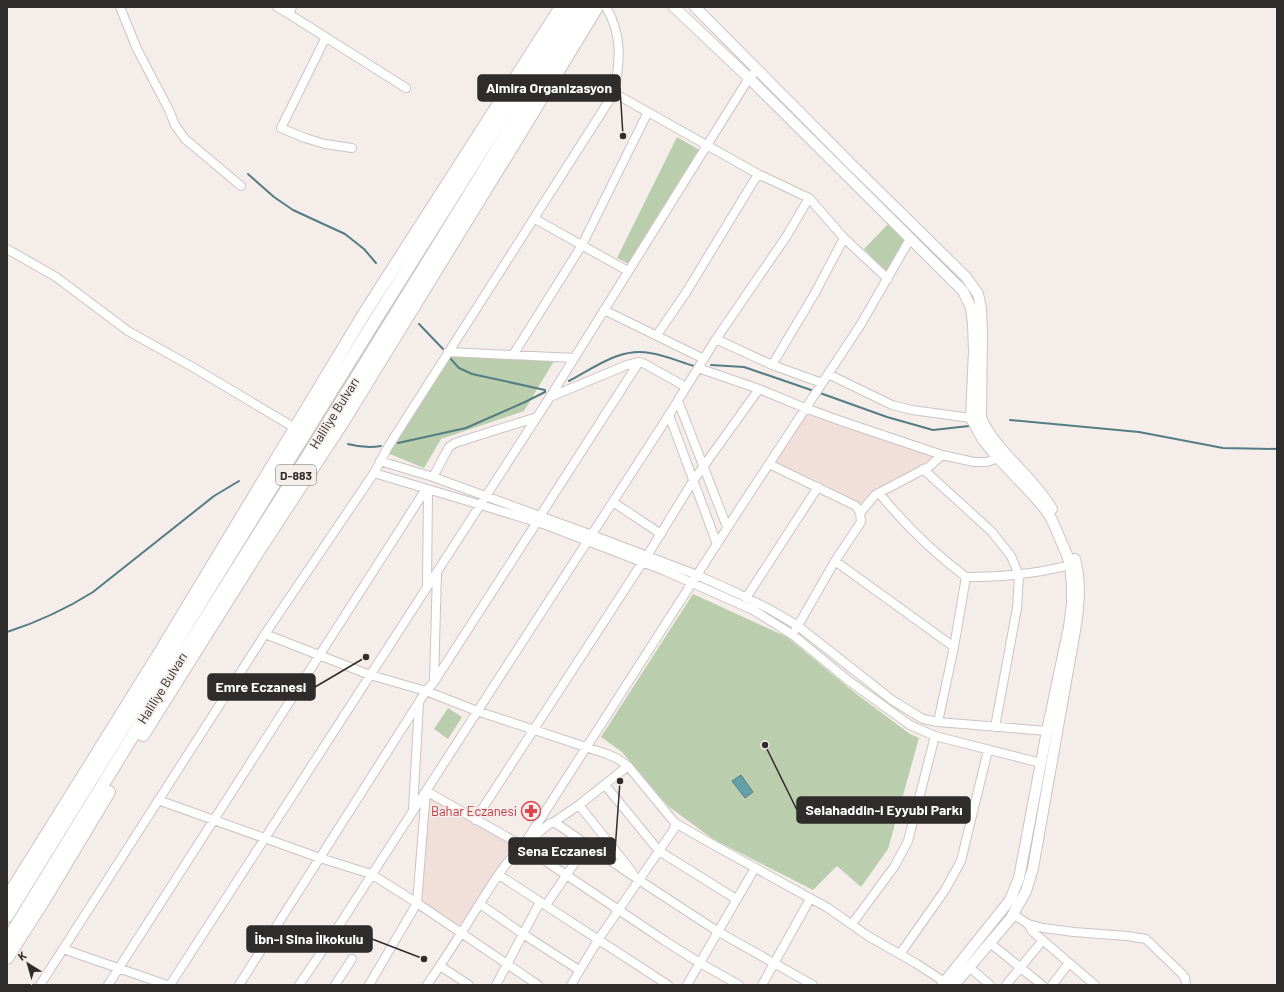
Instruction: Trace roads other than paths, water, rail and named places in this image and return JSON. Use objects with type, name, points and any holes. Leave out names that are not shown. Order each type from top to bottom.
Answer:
[{"type":"highway","points":[[7,898],[230,537],[368,308],[456,173],[561,7]]},
{"type":"highway","name":"Haliliye Bulvarı","points":[[7,916],[374,322],[572,7]]},
{"type":"highway","points":[[7,958],[46,897],[126,762],[261,547],[341,425],[597,7]]},
{"type":"highway","name":"Haliliye Bulvarı","points":[[7,941],[175,667],[319,438],[584,8]]},
{"type":"highway","points":[[425,267],[505,158]]},
{"type":"highway","points":[[415,258],[456,173]]},
{"type":"highway","points":[[230,537],[307,432]]},
{"type":"highway","points":[[261,547],[319,438]]},
{"type":"main road","points":[[674,7],[749,78],[963,291],[971,308],[974,351],[971,418],[983,440],[1045,509],[1058,533],[1070,565],[1072,585],[1071,614],[1047,731],[1020,878],[1010,900],[947,984]]},
{"type":"main road","points":[[694,7],[966,276],[973,285],[978,294],[981,308],[981,418],[998,445],[1050,506],[1068,538],[1076,562],[1079,588],[1076,624],[1033,868],[1026,891],[1012,914],[990,943],[969,967],[947,984]]},
{"type":"street","points":[[120,7],[137,49],[169,110],[175,125],[184,139],[241,186]]},
{"type":"street","points":[[277,7],[290,10],[326,37],[406,88]]},
{"type":"street","points":[[40,985],[265,634],[374,473],[388,447],[448,352],[535,219],[614,93],[620,47],[616,29],[606,7]]},
{"type":"street","points":[[326,37],[281,128],[325,144],[352,148]]},
{"type":"street","points":[[170,985],[537,417],[749,78],[757,70]]},
{"type":"street","points":[[614,93],[758,174],[809,198],[844,238],[888,279]]},
{"type":"street","points":[[513,355],[582,245],[648,112]]},
{"type":"street","points":[[657,335],[687,291],[758,174]]},
{"type":"street","points":[[299,985],[670,415],[716,339],[786,237],[809,198]]},
{"type":"street","points":[[535,219],[628,271]]},
{"type":"street","points":[[772,365],[815,292],[844,238]]},
{"type":"street","points":[[522,846],[692,584],[727,527],[861,324],[910,239]]},
{"type":"street","points":[[7,249],[56,277],[128,331],[196,369],[295,428]]},
{"type":"street","points":[[604,310],[704,359]]},
{"type":"street","points":[[716,339],[820,385]]},
{"type":"street","points":[[448,352],[574,358]]},
{"type":"street","points":[[550,396],[627,365],[639,362],[686,387]]},
{"type":"street","points":[[239,985],[426,691],[434,682],[639,362]]},
{"type":"street","points":[[698,368],[807,405],[942,454],[974,462],[986,462],[998,458]]},
{"type":"street","points":[[828,374],[892,405],[912,410],[971,418]]},
{"type":"street","points":[[647,556],[693,481],[759,389]]},
{"type":"street","points":[[678,401],[727,527]]},
{"type":"street","points":[[670,415],[716,544]]},
{"type":"street","points":[[433,477],[449,447],[455,443],[537,417]]},
{"type":"street","points":[[860,513],[879,493],[930,466],[942,454]]},
{"type":"street","points":[[380,461],[433,477],[485,496],[538,519],[590,538],[647,556],[697,575],[746,598],[771,610],[798,626],[892,700],[924,719],[938,722],[1047,731]]},
{"type":"street","points":[[769,464],[856,506],[860,513],[861,522],[835,561],[793,635]]},
{"type":"street","points":[[923,469],[991,531],[1011,556],[1019,574],[1018,608],[995,727]]},
{"type":"street","points":[[374,473],[538,519]]},
{"type":"street","points":[[746,598],[818,487]]},
{"type":"street","points":[[427,489],[427,587]]},
{"type":"street","points":[[108,985],[427,489]]},
{"type":"street","points":[[879,493],[905,523],[944,560],[966,577],[1019,574],[1050,570],[1070,565]]},
{"type":"street","points":[[613,502],[661,534]]},
{"type":"street","points":[[590,538],[642,563],[662,570],[753,610],[793,635],[849,681],[910,724],[935,736],[1041,763]]},
{"type":"street","points":[[835,561],[954,647]]},
{"type":"street","points":[[475,820],[642,563]]},
{"type":"street","points":[[434,682],[437,571]]},
{"type":"street","points":[[938,722],[954,647],[966,577]]},
{"type":"street","points":[[265,634],[370,675],[426,691],[477,711],[607,754],[628,766],[675,823],[828,908],[868,936],[900,954],[947,984]]},
{"type":"street","points":[[413,810],[419,702]]},
{"type":"street","points":[[852,924],[894,867],[908,842],[935,736]]},
{"type":"street","points":[[900,954],[945,890],[961,860],[988,750]]},
{"type":"street","points":[[427,985],[462,934],[499,875],[516,852],[549,824],[579,805],[628,766]]},
{"type":"street","points":[[605,784],[659,851],[736,899]]},
{"type":"street","points":[[426,791],[522,846],[700,963],[739,985]]},
{"type":"street","points":[[369,985],[417,902],[426,791]]},
{"type":"street","points":[[158,800],[320,858],[371,874],[417,902],[538,985]]},
{"type":"street","points":[[579,805],[638,880]]},
{"type":"street","points":[[554,822],[638,880],[717,931],[813,985]]},
{"type":"street","points":[[571,985],[598,940],[674,829],[675,823]]},
{"type":"street","points":[[496,985],[523,934],[587,844]]},
{"type":"street","points":[[687,985],[755,868]]},
{"type":"street","points":[[499,875],[668,985]]},
{"type":"street","points":[[762,985],[810,899]]},
{"type":"street","points":[[480,904],[579,970]]},
{"type":"street","points":[[1012,914],[1028,924],[1067,932],[1127,936],[1146,939],[1182,974],[1185,978],[1186,985]]},
{"type":"street","points":[[1028,924],[1032,931],[1095,985]]},
{"type":"street","points":[[1006,985],[1043,940]]},
{"type":"street","points":[[990,943],[1042,985]]},
{"type":"street","points":[[63,949],[166,985]]},
{"type":"street","points":[[335,985],[352,959]]},
{"type":"street","points":[[1052,985],[1069,963]]},
{"type":"street","points":[[440,966],[469,985]]},
{"type":"street","points":[[969,967],[990,985]]},
{"type":"water","points":[[741,775],[753,792],[745,798],[732,781]]},
{"type":"waterway","points":[[248,174],[274,197],[293,210],[345,234],[364,249],[376,263]]},
{"type":"waterway","points":[[419,324],[443,349]]},
{"type":"waterway","points":[[569,381],[608,360],[628,353],[639,352],[656,354],[694,366]]},
{"type":"waterway","points":[[449,357],[459,368],[472,374],[545,390],[545,392]]},
{"type":"waterway","points":[[711,365],[744,367],[814,391]]},
{"type":"waterway","points":[[398,443],[466,428],[545,392]]},
{"type":"waterway","points":[[820,393],[887,417],[933,430],[969,426]]},
{"type":"waterway","points":[[1010,420],[1139,432],[1223,448],[1277,449]]},
{"type":"waterway","points":[[348,444],[364,447],[381,446]]},
{"type":"waterway","points":[[7,632],[52,615],[93,592],[214,496],[239,481]]},
{"type":"place","name":"Almira Organizasyon","points":[[623,136]]},
{"type":"place","name":"Emre Eczanesi","points":[[366,657]]},
{"type":"place","name":"Selahaddin-i Eyyubi Parkı","points":[[765,745]]},
{"type":"place","name":"Sena Eczanesi","points":[[620,781]]},
{"type":"place","name":"Bahar Eczanesi","points":[[531,811]]},
{"type":"place","name":"İbn-i Sina İlkokulu","points":[[424,959]]}]
